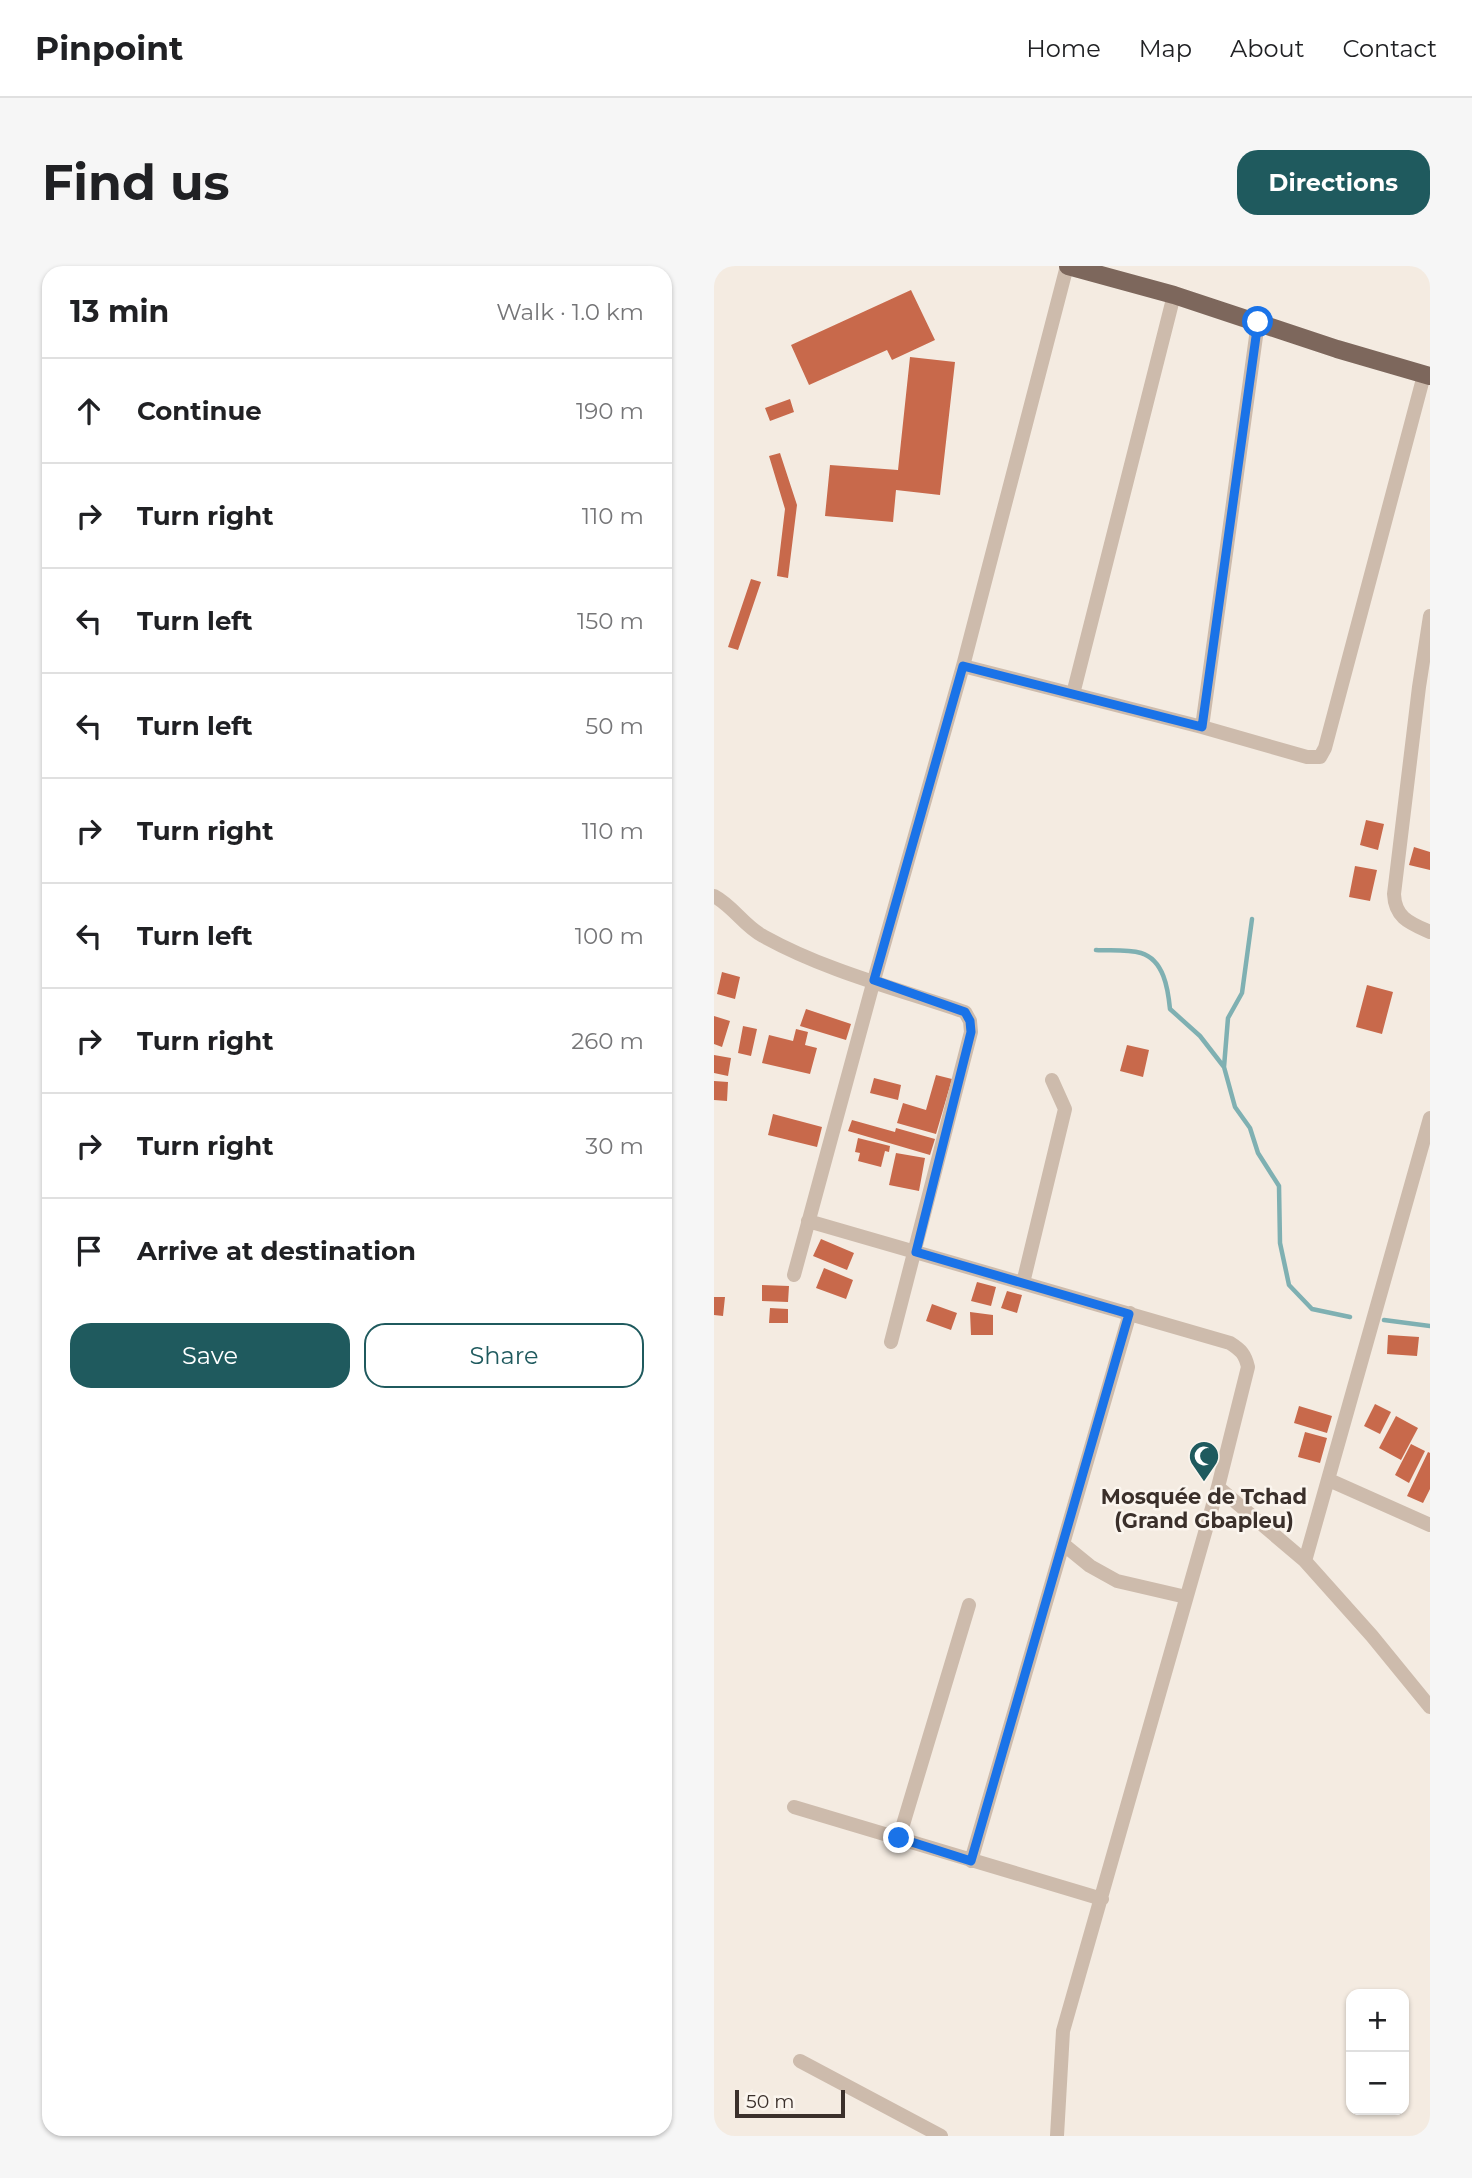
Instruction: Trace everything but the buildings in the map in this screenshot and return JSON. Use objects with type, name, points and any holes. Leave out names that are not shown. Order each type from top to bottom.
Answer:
[{"type":"main road","points":[[1067,266],[1174,295],[1427,376]]},
{"type":"street","points":[[794,1275],[963,666],[1067,266]]},
{"type":"street","points":[[1073,694],[1174,295]]},
{"type":"street","points":[[1202,727],[1258,322]]},
{"type":"street","points":[[963,666],[1202,727],[1307,757],[1320,757],[1325,748],[1427,376]]},
{"type":"street","points":[[1430,616],[1394,894],[1400,916],[1430,932]]},
{"type":"street","points":[[714,895],[730,907],[750,929],[801,955],[965,1012],[970,1021],[971,1032],[891,1342]]},
{"type":"street","points":[[1023,1283],[1065,1109],[1052,1080]]},
{"type":"street","points":[[1305,1561],[1430,1118]]},
{"type":"street","points":[[808,1220],[1230,1343],[1245,1355],[1248,1367],[1218,1487],[1063,2031],[1057,2136]]},
{"type":"street","points":[[971,1861],[1129,1314]]},
{"type":"street","points":[[1329,1480],[1430,1525]]},
{"type":"street","points":[[1218,1487],[1305,1561],[1372,1636],[1430,1707]]},
{"type":"street","points":[[1063,1544],[1090,1566],[1117,1581],[1186,1597]]},
{"type":"street","points":[[899,1838],[970,1605]]},
{"type":"street","points":[[794,1807],[1102,1899]]},
{"type":"street","points":[[800,2061],[942,2136]]},
{"type":"waterway","points":[[1224,1067],[1228,1018],[1242,993],[1252,919]]},
{"type":"waterway","points":[[1096,950],[1141,953],[1155,962],[1160,969],[1166,984],[1170,1009],[1200,1036],[1224,1067],[1235,1107],[1250,1128],[1258,1153],[1279,1186],[1280,1243],[1289,1285],[1312,1309],[1350,1317]]},
{"type":"waterway","points":[[1384,1320],[1430,1326]]},
{"type":"place","name":"Mosquée de Tchad (Grand Gbapleu)","points":[[1204,1483]]},
{"type":"route","points":[[899,1838],[971,1861],[1129,1314],[916,1252],[971,1032],[970,1021],[965,1012],[874,980],[963,666],[1202,727],[1258,322]]}]
